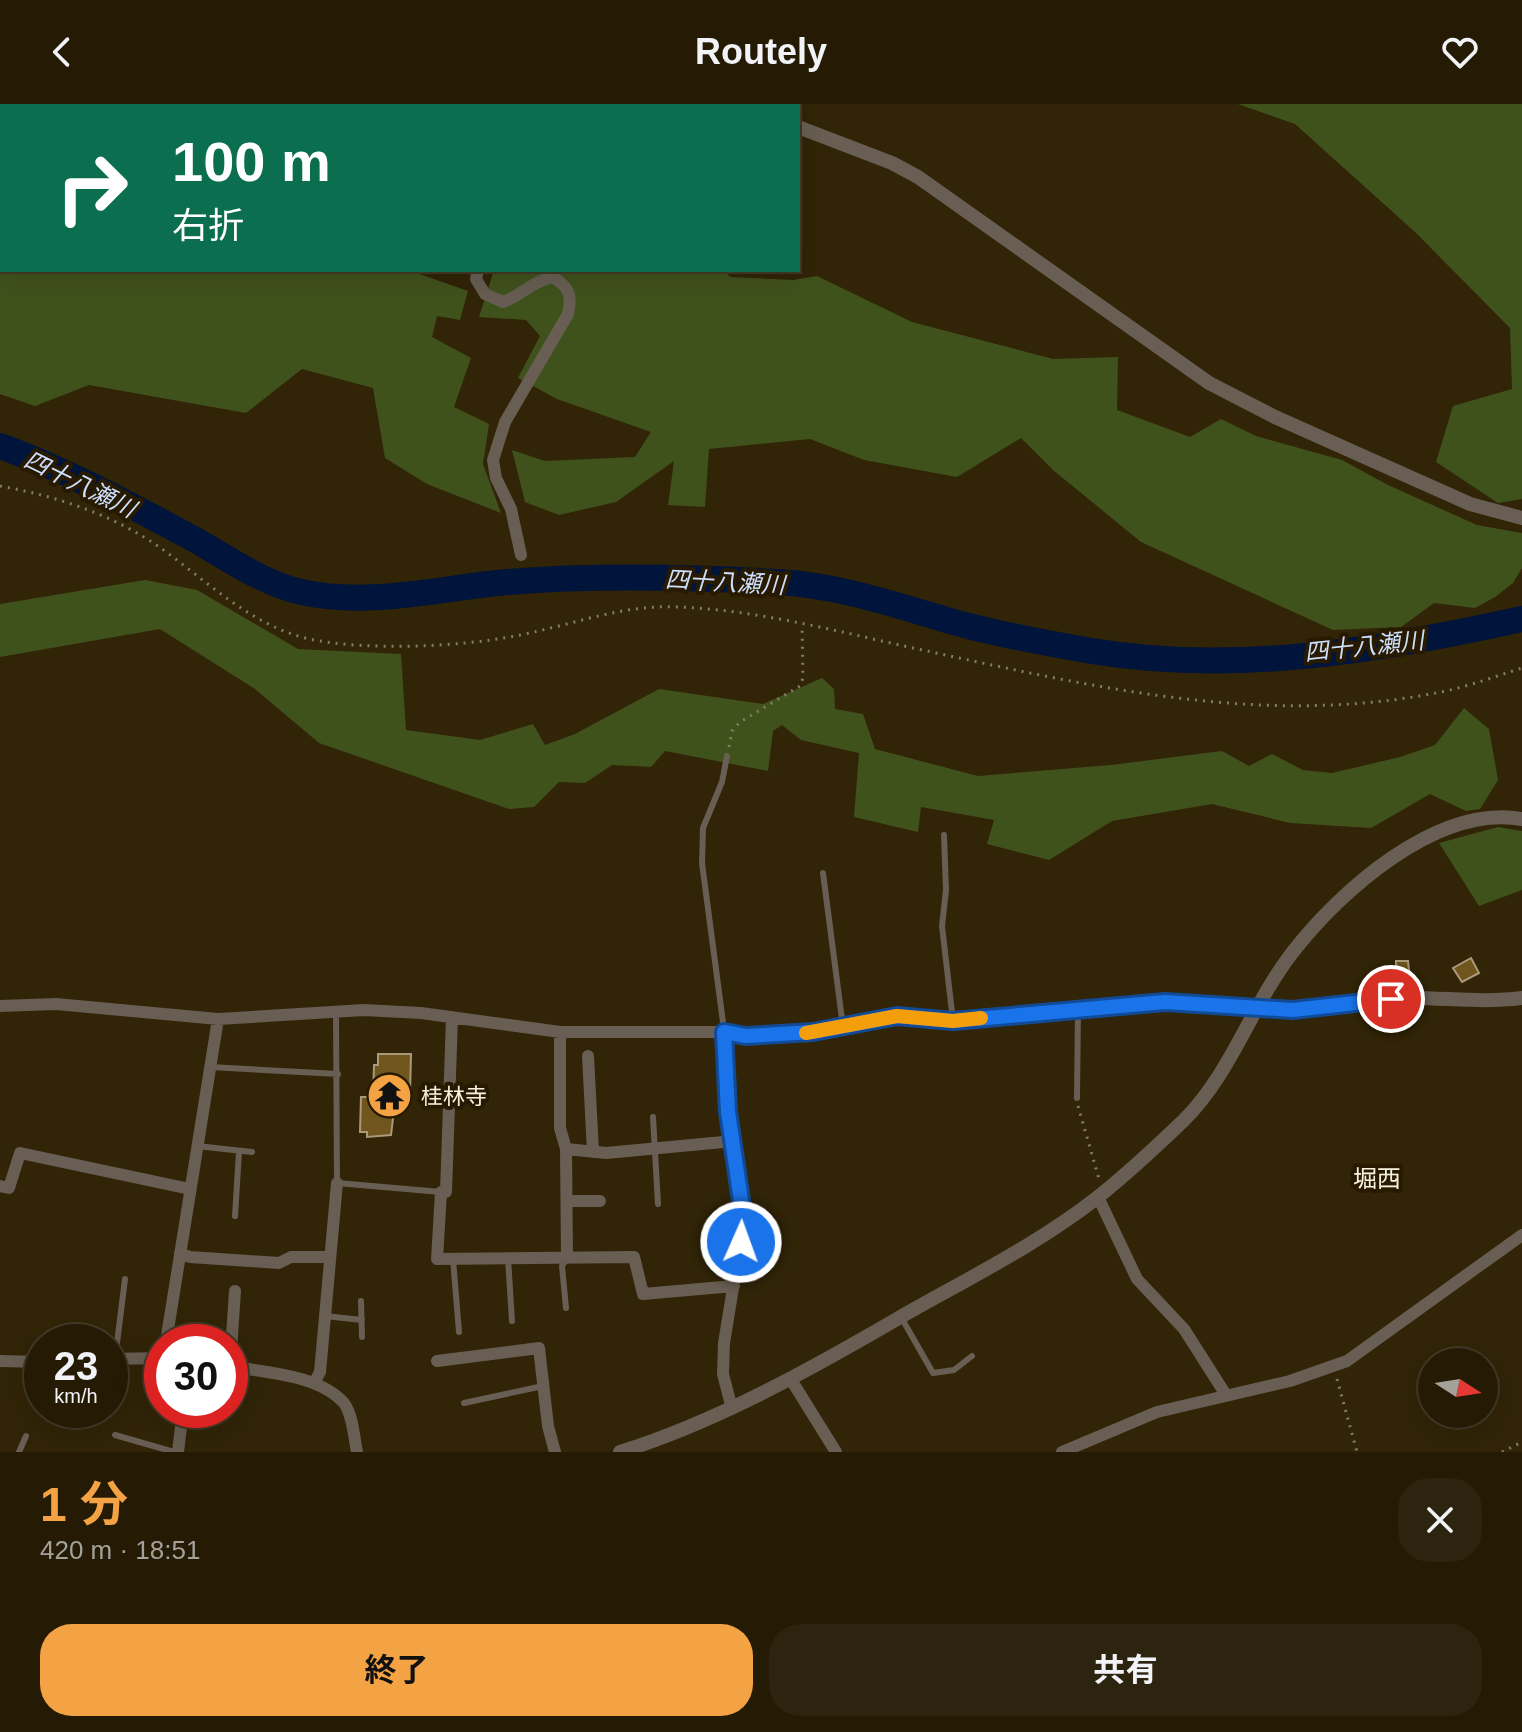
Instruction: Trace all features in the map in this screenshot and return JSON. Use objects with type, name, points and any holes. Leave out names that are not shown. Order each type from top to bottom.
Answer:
[{"type":"street","points":[[800,128],[892,163],[918,177],[1177,362],[1229,394],[1470,504],[1522,518]]},
{"type":"street","points":[[478,272],[476,279],[485,294],[503,302],[521,295],[534,281],[553,277],[568,286],[572,298],[568,314],[505,422],[493,460],[496,478],[511,509],[521,555]]},
{"type":"street","points":[[620,1452],[683,1430],[790,1378],[995,1264],[1101,1195],[1199,1104],[1248,1029],[1291,954],[1329,912],[1386,861],[1453,826],[1493,817],[1522,819]]},
{"type":"street","points":[[0,1006],[56,1004],[218,1019],[364,1010],[452,1017],[560,1032],[724,1032],[746,1036],[813,1032],[897,1016],[953,1021],[1165,1002],[1293,1010],[1413,998],[1479,1002],[1522,998]]},
{"type":"street","points":[[452,1017],[446,1192],[441,1192],[437,1259],[634,1257],[643,1294],[734,1286]]},
{"type":"street","points":[[169,1324],[218,1019]]},
{"type":"street","points":[[560,1032],[560,1128],[566,1149],[567,1258]]},
{"type":"street","points":[[724,1032],[728,1112],[744,1221],[726,1322],[723,1374],[731,1405]]},
{"type":"street","points":[[588,1056],[593,1152]]},
{"type":"street","points":[[566,1149],[593,1152],[654,1150],[734,1141]]},
{"type":"street","points":[[5,1150],[190,1189]]},
{"type":"street","points":[[0,1186],[9,1188],[20,1153]]},
{"type":"street","points":[[314,1383],[320,1372],[337,1183]]},
{"type":"street","points":[[1101,1195],[1137,1279],[1184,1329],[1226,1395]]},
{"type":"street","points":[[567,1201],[600,1201]]},
{"type":"street","points":[[1062,1452],[1157,1412],[1290,1381],[1347,1361],[1522,1235]]},
{"type":"street","points":[[180,1253],[190,1257],[279,1263],[291,1257],[329,1257]]},
{"type":"street","points":[[235,1291],[240,1308],[237,1324]]},
{"type":"street","points":[[437,1361],[539,1348],[555,1452]]},
{"type":"street","points":[[0,1361],[24,1362]]},
{"type":"street","points":[[248,1370],[314,1383],[344,1403],[357,1452]]},
{"type":"street","points":[[790,1378],[834,1452]]},
{"type":"street","points":[[176,1452],[180,1428]]},
{"type":"lane","points":[[724,1032],[702,863],[703,828],[722,782],[727,756]]},
{"type":"lane","points":[[944,835],[946,890],[942,926],[953,1021]]},
{"type":"lane","points":[[823,873],[843,1027]]},
{"type":"lane","points":[[1077,1098],[1078,1009]]},
{"type":"lane","points":[[336,1013],[337,1183],[441,1192]]},
{"type":"lane","points":[[210,1067],[338,1074]]},
{"type":"lane","points":[[653,1117],[658,1204]]},
{"type":"lane","points":[[197,1146],[252,1152]]},
{"type":"lane","points":[[235,1216],[239,1152]]},
{"type":"lane","points":[[508,1258],[512,1321]]},
{"type":"lane","points":[[566,1308],[562,1266],[567,1258]]},
{"type":"lane","points":[[453,1259],[459,1332]]},
{"type":"lane","points":[[118,1324],[125,1279]]},
{"type":"lane","points":[[361,1301],[362,1337]]},
{"type":"lane","points":[[324,1316],[362,1320]]},
{"type":"lane","points":[[901,1317],[933,1373],[954,1370],[972,1356]]},
{"type":"lane","points":[[464,1403],[544,1386]]},
{"type":"lane","points":[[115,1435],[176,1452]]},
{"type":"lane","points":[[19,1452],[26,1436]]},
{"type":"path","points":[[0,486],[82,506],[109,517],[155,544],[254,616],[280,629],[332,643],[480,641],[513,637],[610,613],[672,607],[708,609],[802,625],[1173,700],[1324,705],[1448,690],[1522,668]]},
{"type":"path","points":[[727,756],[732,731],[740,722],[800,686],[803,678],[802,625]]},
{"type":"path","points":[[1077,1098],[1101,1195]]},
{"type":"path","points":[[1334,1367],[1356,1450],[1348,1452]]},
{"type":"path","points":[[1502,1452],[1522,1442]]},
{"type":"green space","points":[[1238,104],[1522,104],[1522,499],[1498,503],[1436,462],[1453,406],[1512,389],[1510,328],[1415,232],[1295,124]]},
{"type":"green space","points":[[0,272],[414,272],[468,291],[460,320],[437,316],[432,337],[471,358],[454,407],[489,424],[483,464],[501,513],[427,484],[385,458],[373,388],[302,369],[246,413],[89,385],[35,406],[0,394]]},
{"type":"green space","points":[[493,272],[724,272],[731,277],[793,280],[817,276],[912,322],[1053,359],[1118,357],[1117,410],[1190,437],[1221,419],[1256,436],[1342,460],[1388,485],[1477,525],[1522,533],[1522,568],[1513,583],[1475,608],[1434,603],[1401,627],[1333,630],[1141,542],[1053,470],[1021,438],[957,477],[864,460],[810,439],[709,449],[705,507],[668,505],[674,461],[616,502],[559,515],[525,502],[512,450],[545,461],[635,457],[651,432],[557,399],[518,378],[540,336],[526,320],[479,317]]},
{"type":"green space","points":[[145,580],[197,590],[298,649],[401,654],[406,730],[480,740],[533,724],[545,745],[575,734],[659,689],[763,704],[822,678],[834,689],[835,709],[863,714],[875,749],[978,776],[1111,765],[1222,751],[1249,766],[1272,754],[1303,770],[1332,773],[1435,745],[1464,708],[1489,729],[1498,780],[1480,809],[1466,811],[1430,794],[1371,828],[1290,823],[1212,804],[1112,821],[1049,860],[987,844],[994,820],[921,807],[918,832],[854,817],[859,753],[801,740],[782,725],[773,731],[768,771],[665,751],[651,767],[612,765],[585,783],[559,782],[534,807],[509,809],[319,743],[255,689],[160,629],[0,657],[0,604]]},
{"type":"green space","points":[[1498,827],[1522,831],[1522,890],[1479,906],[1439,843]]},
{"type":"building","points":[[1471,958],[1479,973],[1462,982],[1453,968]]},
{"type":"building","points":[[1396,961],[1408,961],[1411,988],[1379,990],[1378,977],[1389,977],[1389,971],[1396,971]]},
{"type":"building","name":"桂林寺","points":[[378,1054],[411,1054],[410,1094],[396,1094],[391,1135],[367,1137],[367,1132],[360,1132],[361,1097],[373,1097],[374,1065],[378,1065]]},
{"type":"waterway","name":"四十八瀬川","points":[[0,446],[98,489],[269,581],[323,596],[376,597],[575,578],[777,582],[850,593],[968,626],[1061,646],[1146,658],[1200,660],[1308,656],[1416,640],[1522,619]]},
{"type":"slow traffic","points":[[806,1033],[897,1016],[953,1021],[981,1018]]},
{"type":"place","name":"桂林寺","points":[[390,1096]]},
{"type":"district","name":"堀西","points":[[1377,1178]]},
{"type":"route","points":[[741,1242],[744,1221],[728,1112],[724,1032],[746,1036],[813,1032],[897,1016],[953,1021],[1165,1002],[1293,1010],[1391,999]]}]
